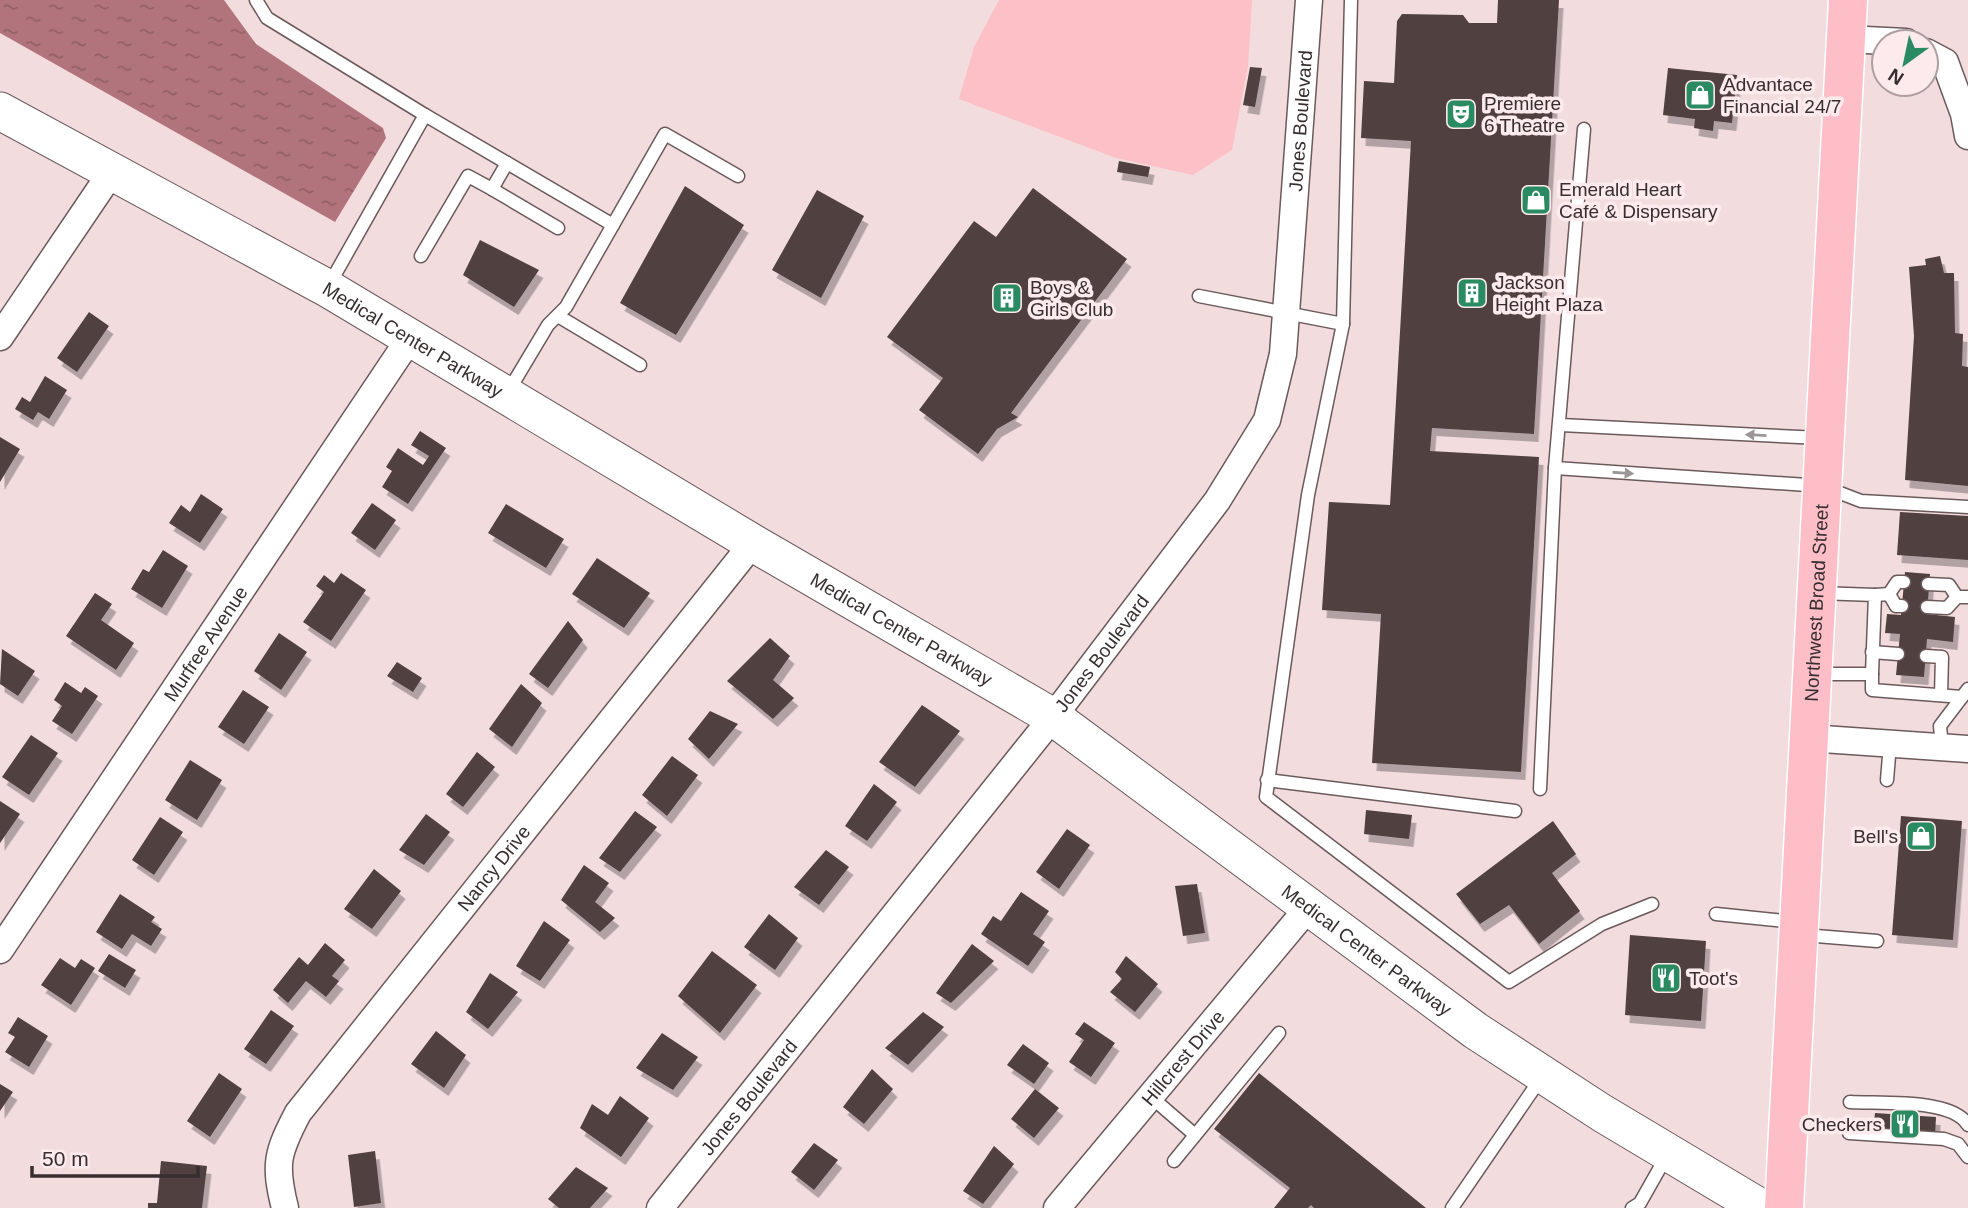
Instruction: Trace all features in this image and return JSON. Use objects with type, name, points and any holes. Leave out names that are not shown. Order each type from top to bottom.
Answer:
[{"type":"main road","name":"Northwest Broad Street","points":[[1784,1208],[1848,0]]},
{"type":"main road","name":"Medical Center Parkway","points":[[0,111],[327,288],[752,543],[1053,717],[1476,1031],[1668,1153],[1761,1208]]},
{"type":"street","name":"Jones Boulevard","points":[[660,1208],[1053,717],[1217,501],[1267,420],[1283,354],[1310,0]]},
{"type":"street","points":[[1846,39],[1870,40]]},
{"type":"street","points":[[1940,59],[1945,62],[1964,114],[1968,136]]},
{"type":"street","points":[[0,337],[113,170]]},
{"type":"street","name":"Murfree Avenue","points":[[0,950],[410,338]]},
{"type":"street","name":"Nancy Drive","points":[[285,1208],[277,1175],[282,1144],[298,1113],[752,543]]},
{"type":"street","points":[[1808,738],[1955,748]]},
{"type":"street","name":"Hillcrest Drive","points":[[1057,1208],[1308,908]]},
{"type":"lane","points":[[256,0],[267,18],[425,115],[613,225]]},
{"type":"lane","points":[[1351,0],[1343,324],[1308,495],[1266,797],[1509,982],[1602,924],[1652,904]]},
{"type":"lane","points":[[327,288],[425,115]]},
{"type":"lane","points":[[1540,789],[1555,468],[1561,425],[1584,129]]},
{"type":"lane","points":[[506,395],[548,325],[566,306],[665,134],[738,176]]},
{"type":"lane","points":[[492,189],[507,163]]},
{"type":"lane","points":[[421,256],[468,176],[558,228]]},
{"type":"lane","points":[[1199,296],[1343,324]]},
{"type":"lane","points":[[558,316],[640,365]]},
{"type":"lane","points":[[1561,425],[1824,438]]},
{"type":"lane","points":[[1555,468],[1822,486],[1861,501],[1968,507]]},
{"type":"lane","points":[[1889,594],[1897,582],[1904,582]]},
{"type":"lane","points":[[1927,607],[1947,608],[1963,597],[1949,585],[1928,584]]},
{"type":"lane","points":[[1816,592],[1889,594]]},
{"type":"lane","points":[[1889,594],[1896,606],[1902,606]]},
{"type":"lane","points":[[1875,595],[1872,690],[1941,695],[1965,693]]},
{"type":"lane","points":[[1872,652],[1898,654]]},
{"type":"lane","points":[[1926,656],[1942,657],[1941,695]]},
{"type":"lane","points":[[1812,674],[1872,674]]},
{"type":"lane","points":[[1955,748],[1940,726],[1965,693]]},
{"type":"lane","points":[[1887,780],[1890,744]]},
{"type":"lane","points":[[1267,780],[1515,811]]},
{"type":"lane","points":[[1716,914],[1877,941]]},
{"type":"lane","points":[[1174,1161],[1279,1033]]},
{"type":"lane","points":[[1452,1208],[1543,1075]]},
{"type":"lane","points":[[1150,1096],[1195,1135]]},
{"type":"lane","points":[[1850,1102],[1945,1108],[1962,1115],[1968,1125]]},
{"type":"lane","points":[[1849,1133],[1944,1139],[1958,1144],[1968,1157]]},
{"type":"lane","points":[[1640,1206],[1668,1153]]},
{"type":"shaded area","points":[[999,0],[1252,0],[1248,66],[1232,150],[1193,175],[1116,158],[959,99],[974,47]]},
{"type":"water","points":[[0,0],[224,0],[256,44],[383,128],[386,138],[335,222],[0,33]]},
{"type":"building","name":"Jackson Height Plaza","points":[[1498,0],[1559,0],[1534,434],[1432,428],[1430,451],[1539,457],[1521,772],[1372,763],[1381,614],[1322,610],[1329,502],[1390,505],[1411,141],[1361,138],[1364,81],[1394,83],[1397,21],[1402,14],[1463,15],[1469,23],[1497,23]]},
{"type":"building","points":[[1250,67],[1262,68],[1255,107],[1243,105]]},
{"type":"building","name":"Advantace Financial 24/7","points":[[1668,68],[1737,75],[1732,123],[1714,121],[1713,131],[1694,128],[1695,119],[1663,115]]},
{"type":"building","points":[[1119,161],[1150,167],[1148,177],[1117,172]]},
{"type":"building","points":[[685,186],[744,225],[676,335],[620,303]]},
{"type":"building","name":"Boys & Girls Club","points":[[1033,188],[1127,259],[1011,413],[1018,417],[997,429],[978,454],[919,410],[943,378],[887,337],[974,221],[996,237]]},
{"type":"building","points":[[817,190],[864,216],[821,298],[772,270]]},
{"type":"building","points":[[480,240],[539,270],[514,307],[463,275]]},
{"type":"building","points":[[1940,256],[1944,273],[1954,273],[1955,333],[1963,334],[1962,366],[1968,367],[1968,486],[1905,480],[1914,336],[1909,267],[1926,265],[1925,259]]},
{"type":"building","points":[[89,312],[109,326],[77,372],[57,358]]},
{"type":"building","points":[[45,376],[67,390],[49,419],[38,412],[33,420],[15,409],[22,397],[30,402]]},
{"type":"building","points":[[420,431],[446,448],[408,504],[382,487],[392,471],[386,467],[398,448],[423,465],[429,456],[411,445]]},
{"type":"building","points":[[0,437],[20,449],[0,482]]},
{"type":"building","points":[[201,494],[223,509],[200,543],[169,523],[181,505],[190,512]]},
{"type":"building","points":[[372,503],[396,520],[375,550],[351,533]]},
{"type":"building","points":[[506,504],[564,539],[546,568],[488,533]]},
{"type":"building","points":[[1900,512],[1968,516],[1968,560],[1897,555]]},
{"type":"building","points":[[163,550],[188,566],[162,608],[131,589],[143,569],[149,572]]},
{"type":"building","points":[[597,558],[650,593],[624,628],[572,594]]},
{"type":"building","points":[[1905,572],[1930,574],[1927,614],[1955,617],[1953,642],[1927,639],[1924,677],[1896,675],[1900,634],[1885,633],[1887,614],[1901,615]]},
{"type":"building","points":[[341,573],[366,590],[331,641],[303,622],[324,592],[316,586],[324,575],[334,583]]},
{"type":"building","points":[[95,593],[112,604],[101,620],[134,643],[116,670],[66,636]]},
{"type":"building","points":[[568,621],[583,640],[548,688],[529,674]]},
{"type":"building","points":[[279,633],[307,652],[281,690],[254,671]]},
{"type":"building","points":[[770,638],[790,656],[773,680],[794,698],[773,719],[727,681]]},
{"type":"building","points":[[2,649],[35,671],[18,696],[0,684]]},
{"type":"building","points":[[397,662],[422,678],[413,692],[387,676]]},
{"type":"building","points":[[65,682],[81,693],[85,687],[98,696],[72,734],[52,721],[62,706],[54,700]]},
{"type":"building","points":[[521,684],[542,703],[512,747],[489,729]]},
{"type":"building","points":[[243,690],[269,707],[244,744],[218,727]]},
{"type":"building","points":[[922,705],[960,731],[915,787],[879,762]]},
{"type":"building","points":[[710,711],[738,724],[709,759],[688,739]]},
{"type":"building","points":[[31,735],[58,753],[29,795],[2,777]]},
{"type":"building","points":[[477,752],[495,767],[463,807],[446,794]]},
{"type":"building","points":[[672,756],[698,775],[667,816],[642,795]]},
{"type":"building","points":[[190,760],[222,780],[197,820],[165,800]]},
{"type":"building","points":[[874,784],[897,802],[867,841],[845,826]]},
{"type":"building","points":[[0,801],[20,814],[0,843]]},
{"type":"building","points":[[1366,810],[1412,815],[1409,839],[1364,834]]},
{"type":"building","points":[[635,811],[657,827],[620,872],[599,858]]},
{"type":"building","points":[[426,814],[450,832],[424,865],[399,850]]},
{"type":"building","points":[[1901,816],[1962,821],[1953,940],[1892,935]]},
{"type":"building","points":[[160,817],[183,832],[154,875],[132,860]]},
{"type":"building","points":[[1553,821],[1576,854],[1552,873],[1580,911],[1539,944],[1509,905],[1480,924],[1456,894]]},
{"type":"building","points":[[1067,829],[1090,845],[1059,889],[1036,872]]},
{"type":"building","points":[[826,850],[849,867],[819,905],[794,887]]},
{"type":"building","points":[[584,865],[609,883],[595,902],[615,918],[600,932],[561,900]]},
{"type":"building","points":[[374,869],[401,891],[372,929],[344,909]]},
{"type":"building","points":[[1197,884],[1205,933],[1183,936],[1175,886]]},
{"type":"building","points":[[1021,892],[1049,911],[1033,934],[1045,942],[1028,966],[981,934],[993,916],[1001,921]]},
{"type":"building","points":[[120,894],[155,917],[151,922],[162,929],[151,946],[132,934],[122,949],[96,932]]},
{"type":"building","points":[[769,914],[798,938],[775,970],[744,947]]},
{"type":"building","points":[[544,921],[570,940],[540,981],[516,966]]},
{"type":"building","name":"Toot's","points":[[1630,935],[1706,941],[1701,1021],[1625,1015]]},
{"type":"building","points":[[325,943],[345,960],[332,976],[339,981],[326,997],[306,981],[288,1003],[273,990],[299,957],[308,965]]},
{"type":"building","points":[[972,944],[994,961],[951,1003],[936,993]]},
{"type":"building","points":[[712,951],[757,985],[720,1033],[678,996]]},
{"type":"building","points":[[109,954],[136,970],[125,988],[98,971]]},
{"type":"building","points":[[1126,956],[1158,984],[1135,1012],[1110,992],[1122,979],[1115,972]]},
{"type":"building","points":[[60,958],[75,968],[81,959],[95,968],[71,1005],[41,985]]},
{"type":"building","points":[[490,973],[518,992],[488,1029],[466,1012]]},
{"type":"building","points":[[271,1010],[294,1026],[266,1064],[244,1049]]},
{"type":"building","points":[[923,1012],[944,1027],[908,1065],[885,1048]]},
{"type":"building","points":[[18,1017],[48,1036],[29,1067],[5,1052],[15,1037],[8,1033]]},
{"type":"building","points":[[1084,1022],[1115,1043],[1091,1077],[1069,1062],[1084,1040],[1075,1034]]},
{"type":"building","points":[[436,1031],[466,1055],[444,1088],[411,1064]]},
{"type":"building","points":[[662,1033],[698,1057],[673,1090],[636,1068]]},
{"type":"building","points":[[1023,1044],[1049,1063],[1034,1084],[1007,1065]]},
{"type":"building","points":[[872,1069],[893,1089],[864,1124],[843,1107]]},
{"type":"building","points":[[219,1073],[242,1089],[210,1137],[187,1121]]},
{"type":"building","points":[[1259,1073],[1426,1208],[1314,1208],[1311,1205],[1308,1208],[1274,1208],[1290,1188],[1214,1129]]},
{"type":"building","points":[[0,1084],[13,1092],[0,1111]]},
{"type":"building","points":[[1035,1089],[1059,1108],[1034,1138],[1011,1119]]},
{"type":"building","points":[[620,1096],[649,1118],[621,1157],[580,1128],[592,1104],[608,1115]]},
{"type":"building","name":"Checkers","points":[[1875,1113],[1936,1117],[1935,1137],[1873,1132]]},
{"type":"building","points":[[814,1143],[838,1160],[814,1190],[791,1172]]},
{"type":"building","points":[[994,1146],[1014,1164],[983,1204],[963,1191]]},
{"type":"building","points":[[375,1151],[381,1203],[354,1207],[348,1155]]},
{"type":"building","points":[[161,1161],[207,1166],[202,1208],[148,1208],[148,1203],[157,1203]]},
{"type":"building","points":[[576,1167],[608,1188],[590,1208],[559,1208],[548,1199]]},
{"type":"place","name":"Advantace Financial 24/7","points":[[1700,95]]},
{"type":"place","name":"Premiere 6 Theatre","points":[[1461,114]]},
{"type":"place","name":"Emerald Heart Café & Dispensary","points":[[1536,200]]},
{"type":"place","name":"Jackson Height Plaza","points":[[1472,293]]},
{"type":"place","name":"Boys & Girls Club","points":[[1007,298]]},
{"type":"place","name":"Bell's","points":[[1921,836]]},
{"type":"place","name":"Toot's","points":[[1666,978]]},
{"type":"place","name":"Checkers","points":[[1905,1124]]}]
